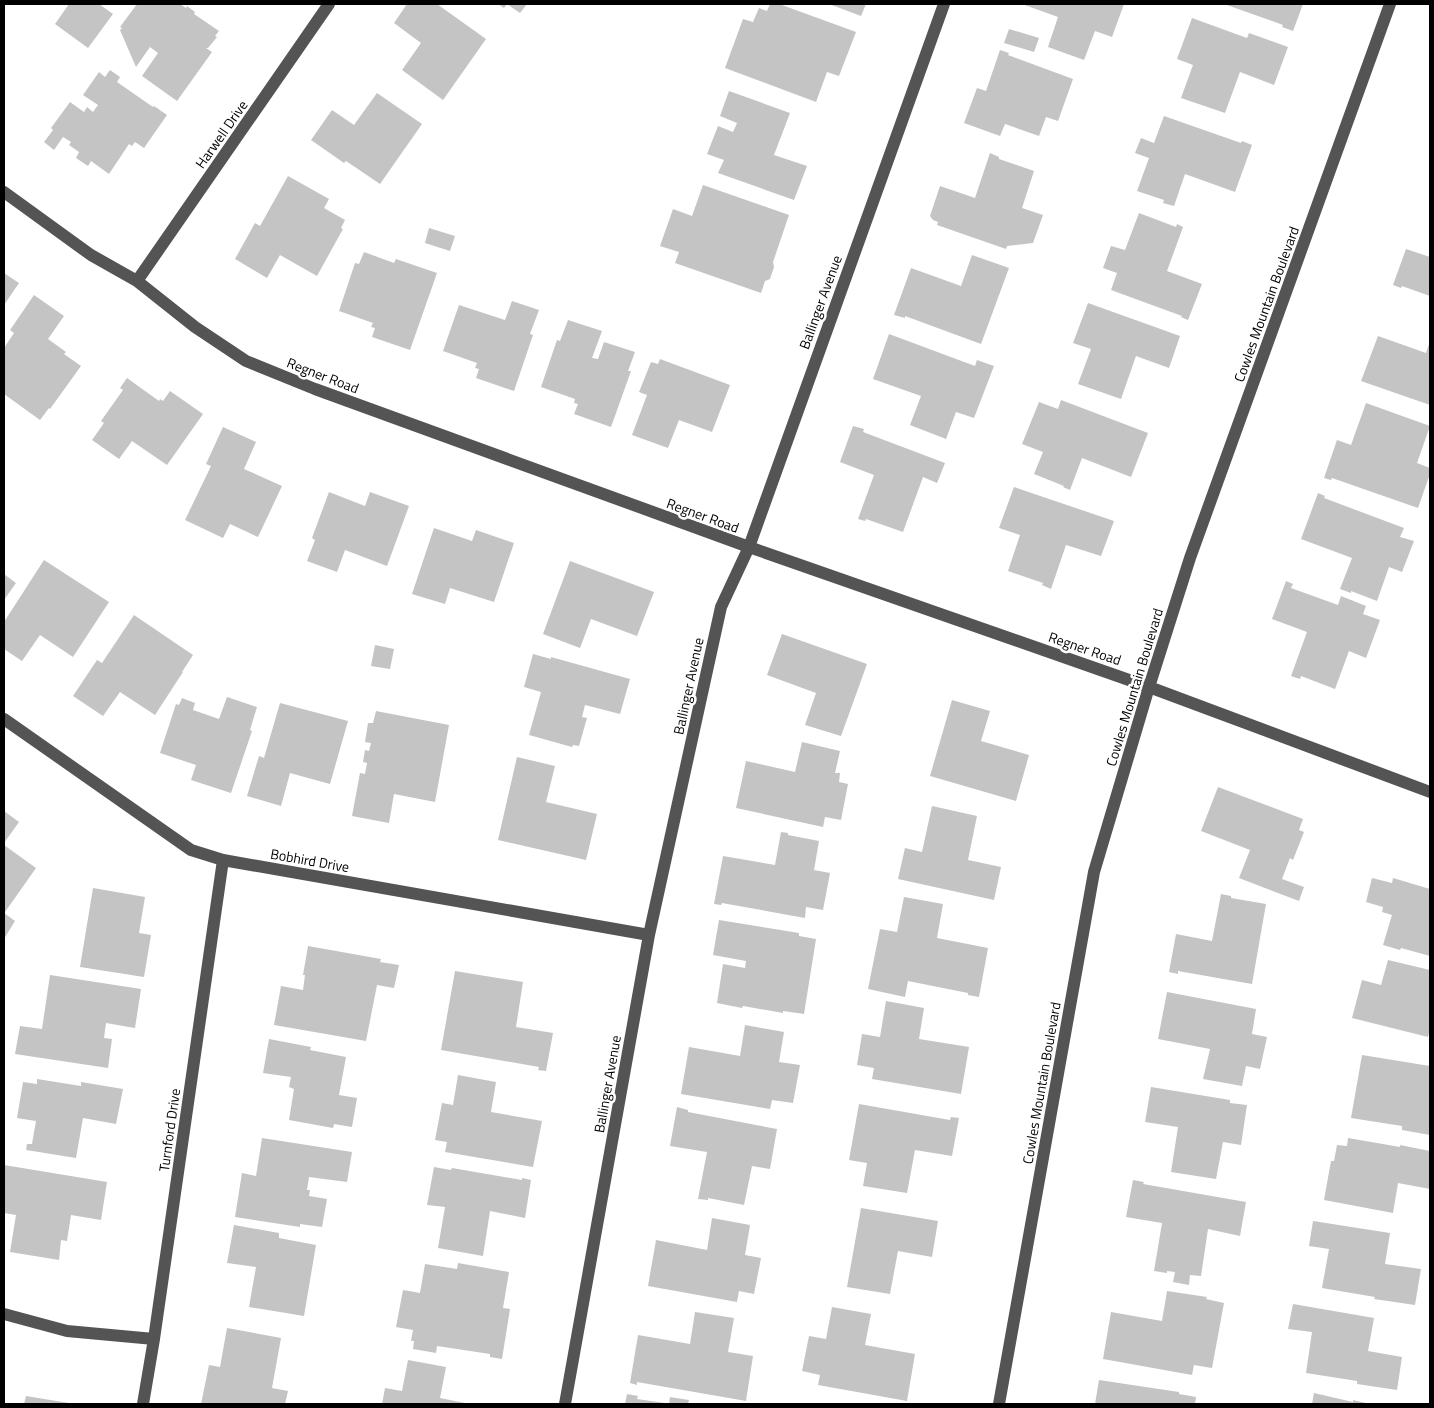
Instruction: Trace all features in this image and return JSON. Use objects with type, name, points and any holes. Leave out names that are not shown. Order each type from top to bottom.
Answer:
[{"type":"street","name":"Harwell Drive","points":[[137,281],[329,4]]},
{"type":"street","name":"Ballinger Avenue","points":[[565,1404],[649,935],[721,607],[748,547],[944,4]]},
{"type":"street","name":"Cowles Mountain Boulevard","points":[[999,1404],[1094,872],[1149,686],[1190,558],[1390,4]]},
{"type":"street","name":"Regner Road","points":[[4,192],[91,255],[137,281],[195,327],[246,361],[314,390],[748,547],[1149,686],[1430,792]]},
{"type":"street","name":"Bobhird Drive","points":[[4,719],[191,850],[223,860],[649,935]]},
{"type":"street","name":"Turnford Drive","points":[[143,1404],[223,860]]},
{"type":"street","points":[[4,1314],[67,1331],[154,1339]]},
{"type":"building","points":[[69,4],[99,4],[113,14],[88,48],[55,24]]},
{"type":"building","points":[[137,4],[180,4],[186,8],[187,6],[195,12],[194,14],[219,31],[215,36],[217,37],[206,48],[212,52],[177,101],[142,76],[158,53],[150,47],[136,67],[120,30],[122,28],[120,27]]},
{"type":"building","points":[[407,4],[437,4],[486,39],[443,100],[402,70],[421,43],[394,23]]},
{"type":"building","points":[[498,4],[507,4],[504,8]]},
{"type":"building","points":[[507,4],[527,4],[520,13]]},
{"type":"building","points":[[770,4],[783,4],[856,32],[839,76],[827,72],[816,102],[725,68],[743,19],[753,22],[759,8],[767,11]]},
{"type":"building","points":[[829,4],[866,4],[861,16]]},
{"type":"building","points":[[1022,4],[1124,4],[1112,37],[1095,31],[1084,60],[1048,47],[1058,17]]},
{"type":"building","points":[[1224,4],[1303,4],[1293,31],[1282,27],[1283,25]]},
{"type":"building","points":[[1192,18],[1247,38],[1249,33],[1288,47],[1274,85],[1240,72],[1225,113],[1181,98],[1193,65],[1177,59]]},
{"type":"building","points":[[1009,29],[1039,38],[1034,52],[1004,43]]},
{"type":"building","points":[[1000,50],[1009,53],[1008,55],[1073,79],[1058,121],[1046,117],[1039,136],[1005,124],[1000,136],[964,123],[977,88],[986,91]]},
{"type":"building","points":[[110,70],[120,77],[117,82],[167,115],[144,148],[135,142],[132,146],[129,144],[109,174],[91,161],[88,166],[76,158],[79,152],[69,145],[71,142],[63,137],[54,150],[44,142],[53,130],[51,128],[70,102],[84,112],[87,107],[93,112],[98,105],[83,95],[99,72],[105,77]]},
{"type":"building","points":[[729,91],[790,113],[774,155],[807,166],[794,200],[718,173],[724,160],[707,154],[718,126],[733,132],[737,123],[720,116]]},
{"type":"building","points":[[377,93],[422,124],[380,184],[346,161],[344,163],[311,140],[332,110],[354,125]]},
{"type":"building","points":[[1164,116],[1241,143],[1242,141],[1252,145],[1235,192],[1185,174],[1174,206],[1163,203],[1164,200],[1137,191],[1149,158],[1135,153],[1141,138],[1154,143]]},
{"type":"building","points":[[990,153],[999,157],[999,159],[1034,171],[1022,208],[1043,215],[1033,243],[1007,246],[1006,249],[937,225],[938,222],[930,216],[940,186],[975,198]]},
{"type":"building","points":[[288,176],[329,199],[324,208],[345,220],[341,228],[343,229],[317,276],[280,255],[267,278],[235,259],[255,223],[260,226]]},
{"type":"building","points":[[703,185],[789,215],[773,262],[774,267],[770,279],[765,281],[761,293],[675,263],[679,252],[660,246],[673,209],[692,216]]},
{"type":"building","points":[[1139,213],[1176,227],[1177,224],[1183,227],[1167,271],[1202,284],[1188,320],[1182,316],[1111,290],[1117,273],[1103,268],[1111,246],[1125,250]]},
{"type":"building","points":[[429,228],[455,236],[450,251],[425,243]]},
{"type":"building","points":[[1406,249],[1430,257],[1430,296],[1402,286],[1401,288],[1393,285]]},
{"type":"building","points":[[364,252],[394,263],[396,259],[437,273],[410,350],[372,337],[375,328],[371,327],[373,323],[339,311],[355,263],[359,264]]},
{"type":"building","points":[[972,255],[1009,268],[981,344],[905,316],[905,318],[894,315],[911,268],[961,286]]},
{"type":"building","points":[[4,273],[19,283],[4,305]]},
{"type":"building","points":[[34,295],[64,316],[48,339],[81,366],[40,420],[4,394],[4,348],[14,333],[10,330]]},
{"type":"building","points":[[512,301],[539,310],[530,334],[533,335],[514,391],[476,378],[479,369],[475,368],[477,363],[443,351],[459,305],[505,320]]},
{"type":"building","points":[[1088,303],[1180,336],[1169,368],[1136,356],[1121,399],[1078,384],[1091,349],[1073,343]]},
{"type":"building","points":[[568,320],[602,331],[592,358],[598,359],[604,342],[635,352],[628,371],[631,371],[611,427],[574,414],[578,404],[574,403],[575,399],[541,387],[557,340],[560,341]]},
{"type":"building","points":[[889,334],[975,366],[977,360],[994,366],[974,418],[956,412],[946,439],[910,425],[921,396],[873,379]]},
{"type":"building","points":[[1378,336],[1426,353],[1430,341],[1430,405],[1361,381]]},
{"type":"building","points":[[660,359],[730,385],[712,432],[679,420],[668,448],[632,435],[647,395],[639,392],[651,362],[658,364]]},
{"type":"building","points":[[127,378],[159,401],[160,399],[163,401],[170,391],[203,414],[167,465],[132,441],[119,459],[92,440],[104,423],[101,421],[123,390],[120,388]]},
{"type":"building","points":[[1061,400],[1148,433],[1131,477],[1082,458],[1070,490],[1034,474],[1043,452],[1022,444],[1039,402],[1058,409]]},
{"type":"building","points":[[1366,403],[1430,426],[1417,463],[1430,468],[1430,474],[1418,508],[1332,478],[1331,480],[1324,478],[1337,440],[1351,445]]},
{"type":"building","points":[[853,426],[864,429],[863,432],[945,463],[937,483],[923,477],[903,532],[866,519],[865,521],[858,519],[874,475],[840,462]]},
{"type":"building","points":[[223,427],[256,442],[244,469],[282,486],[258,537],[230,524],[223,538],[185,520],[211,466],[206,464]]},
{"type":"building","points":[[1014,487],[1114,521],[1101,556],[1066,545],[1051,589],[1042,585],[1043,583],[1008,571],[1020,535],[999,528]]},
{"type":"building","points":[[329,492],[365,506],[370,492],[409,506],[387,566],[345,550],[337,572],[307,561],[315,540],[312,538]]},
{"type":"building","points":[[1318,493],[1325,496],[1324,498],[1404,528],[1400,537],[1414,541],[1402,572],[1389,567],[1377,601],[1340,589],[1352,558],[1301,539]]},
{"type":"building","points":[[434,528],[472,541],[476,530],[514,543],[494,602],[450,588],[445,604],[412,594]]},
{"type":"building","points":[[44,560],[109,602],[73,657],[40,635],[22,661],[4,649],[4,622]]},
{"type":"building","points":[[570,561],[654,592],[637,636],[591,619],[580,648],[543,634]]},
{"type":"building","points":[[4,574],[16,583],[4,600]]},
{"type":"building","points":[[1286,581],[1293,584],[1291,588],[1338,605],[1341,596],[1366,606],[1363,614],[1380,620],[1366,658],[1349,651],[1335,689],[1301,676],[1300,679],[1291,676],[1307,632],[1272,619]]},
{"type":"building","points":[[134,615],[193,655],[155,715],[120,692],[103,716],[73,696],[97,660],[102,663]]},
{"type":"building","points":[[782,634],[867,664],[841,736],[805,725],[816,693],[767,675]]},
{"type":"building","points":[[375,645],[394,649],[390,669],[371,666]]},
{"type":"building","points":[[533,654],[551,659],[551,657],[630,679],[620,714],[585,705],[582,717],[587,718],[579,746],[573,745],[572,747],[529,735],[541,692],[524,687]]},
{"type":"building","points":[[227,697],[257,707],[250,730],[252,731],[231,793],[191,780],[196,765],[160,753],[176,704],[179,705],[182,698],[195,703],[193,710],[219,719]]},
{"type":"building","points":[[952,700],[990,711],[981,741],[1029,755],[1016,801],[930,776]]},
{"type":"building","points":[[280,703],[348,721],[330,784],[290,773],[281,806],[247,796],[259,756],[264,758]]},
{"type":"building","points":[[376,711],[449,725],[435,802],[394,794],[389,823],[352,816],[360,773],[365,774],[367,763],[363,762],[365,750],[369,751],[371,743],[365,742],[368,723],[373,723]]},
{"type":"building","points":[[802,742],[840,751],[835,773],[840,773],[839,782],[848,784],[841,820],[825,817],[823,827],[736,808],[746,761],[795,772]]},
{"type":"building","points":[[517,757],[555,766],[546,802],[597,814],[586,860],[498,840]]},
{"type":"building","points":[[1218,787],[1303,819],[1299,830],[1304,832],[1293,860],[1290,858],[1282,879],[1304,887],[1299,901],[1239,878],[1250,850],[1201,831]]},
{"type":"building","points":[[932,806],[977,816],[968,860],[1001,867],[994,900],[898,879],[905,848],[922,852]]},
{"type":"building","points":[[4,811],[19,822],[4,843]]},
{"type":"building","points":[[781,832],[819,841],[814,870],[830,873],[823,910],[806,907],[805,918],[722,903],[721,905],[714,904],[723,856],[775,865]]},
{"type":"building","points":[[4,845],[36,868],[5,912],[4,911]]},
{"type":"building","points":[[1372,878],[1392,883],[1393,878],[1430,889],[1430,956],[1383,945],[1392,915],[1382,912],[1383,907],[1366,902]]},
{"type":"building","points":[[93,888],[145,897],[139,933],[151,935],[144,977],[80,967]]},
{"type":"building","points":[[1221,894],[1231,896],[1231,898],[1266,904],[1252,984],[1178,971],[1178,974],[1169,972],[1176,934],[1212,941]]},
{"type":"building","points":[[904,897],[943,904],[937,938],[988,948],[979,997],[908,981],[905,997],[868,989],[880,929],[897,932]]},
{"type":"building","points":[[4,913],[15,921],[4,939]]},
{"type":"building","points":[[719,920],[799,933],[799,936],[816,939],[804,1014],[783,1011],[783,1013],[743,1006],[742,1008],[717,1003],[723,964],[745,968],[746,961],[713,955]]},
{"type":"building","points":[[308,946],[381,959],[380,962],[399,965],[394,988],[377,985],[366,1041],[274,1025],[281,986],[303,990],[305,975],[303,975]]},
{"type":"building","points":[[1388,960],[1430,970],[1430,1029],[1428,1037],[1352,1018],[1362,980],[1381,985]]},
{"type":"building","points":[[455,971],[523,982],[516,1027],[553,1033],[546,1071],[538,1070],[539,1067],[441,1050]]},
{"type":"building","points":[[50,975],[141,989],[135,1028],[106,1023],[104,1038],[112,1039],[108,1068],[15,1054],[20,1026],[42,1029]]},
{"type":"building","points":[[1167,992],[1256,1009],[1252,1034],[1267,1037],[1260,1069],[1246,1066],[1242,1086],[1203,1079],[1210,1049],[1158,1039]]},
{"type":"building","points":[[886,1001],[924,1008],[919,1039],[969,1047],[961,1094],[872,1079],[874,1068],[857,1065],[862,1034],[880,1037]]},
{"type":"building","points":[[745,1025],[784,1032],[779,1062],[800,1065],[793,1103],[772,1100],[770,1109],[681,1094],[689,1047],[740,1056]]},
{"type":"building","points":[[269,1039],[311,1047],[310,1050],[346,1057],[339,1095],[357,1098],[352,1127],[334,1124],[333,1128],[289,1120],[294,1089],[289,1087],[291,1077],[263,1073]]},
{"type":"building","points":[[1362,1055],[1430,1066],[1430,1135],[1402,1130],[1402,1126],[1351,1118]]},
{"type":"building","points":[[458,1075],[496,1082],[491,1112],[542,1121],[533,1167],[445,1152],[447,1142],[435,1140],[442,1103],[453,1105]]},
{"type":"building","points":[[37,1079],[81,1086],[81,1082],[123,1089],[116,1124],[83,1118],[76,1158],[26,1150],[27,1144],[32,1144],[36,1121],[17,1118],[23,1082],[37,1084]]},
{"type":"building","points":[[1151,1087],[1230,1100],[1230,1103],[1247,1105],[1241,1145],[1223,1142],[1216,1179],[1171,1172],[1178,1127],[1145,1122]]},
{"type":"building","points":[[859,1104],[950,1120],[951,1117],[959,1118],[952,1156],[915,1150],[907,1193],[863,1186],[867,1163],[849,1160]]},
{"type":"building","points":[[677,1107],[688,1110],[688,1112],[777,1129],[770,1169],[752,1166],[744,1205],[708,1198],[708,1200],[698,1199],[707,1152],[670,1146]]},
{"type":"building","points":[[262,1138],[352,1152],[347,1182],[309,1177],[307,1190],[310,1190],[309,1196],[327,1199],[322,1227],[300,1224],[300,1227],[235,1217],[242,1173],[256,1176]]},
{"type":"building","points":[[1348,1138],[1430,1151],[1430,1189],[1398,1183],[1393,1213],[1324,1200],[1331,1161],[1334,1161],[1337,1145],[1347,1146]]},
{"type":"building","points":[[4,1165],[107,1182],[101,1220],[71,1215],[67,1241],[61,1240],[59,1260],[10,1252],[16,1215],[4,1213]]},
{"type":"building","points":[[434,1167],[531,1180],[525,1218],[490,1211],[483,1256],[438,1248],[445,1207],[427,1205]]},
{"type":"building","points":[[1133,1180],[1144,1182],[1143,1184],[1246,1202],[1240,1236],[1208,1229],[1201,1276],[1190,1275],[1189,1285],[1173,1282],[1175,1272],[1154,1271],[1162,1223],[1126,1217]]},
{"type":"building","points":[[861,1208],[938,1221],[932,1257],[898,1251],[890,1294],[847,1287]]},
{"type":"building","points":[[712,1218],[750,1225],[745,1255],[761,1258],[754,1294],[739,1291],[737,1302],[648,1286],[656,1240],[707,1250]]},
{"type":"building","points":[[1313,1221],[1390,1233],[1385,1264],[1421,1269],[1415,1305],[1322,1288],[1329,1249],[1309,1246]]},
{"type":"building","points":[[234,1225],[279,1233],[279,1238],[316,1245],[304,1316],[249,1307],[256,1267],[227,1263]]},
{"type":"building","points":[[458,1263],[509,1272],[503,1308],[510,1309],[502,1359],[490,1357],[490,1354],[437,1346],[436,1353],[413,1349],[414,1341],[411,1341],[413,1330],[396,1327],[403,1290],[420,1293],[425,1264],[457,1269]]},
{"type":"building","points":[[1167,1291],[1207,1297],[1206,1299],[1224,1303],[1212,1368],[1194,1365],[1192,1375],[1103,1359],[1111,1312],[1162,1321]]},
{"type":"building","points":[[1293,1304],[1374,1318],[1368,1351],[1402,1357],[1397,1390],[1357,1384],[1357,1381],[1306,1373],[1312,1332],[1288,1329]]},
{"type":"building","points":[[832,1307],[871,1314],[865,1345],[915,1354],[907,1401],[818,1385],[820,1375],[802,1371],[809,1336],[826,1339]]},
{"type":"building","points":[[695,1312],[734,1318],[728,1352],[753,1356],[746,1401],[637,1382],[637,1385],[630,1383],[638,1335],[690,1344]]},
{"type":"building","points":[[227,1328],[281,1338],[272,1388],[288,1391],[285,1404],[201,1404],[209,1365],[220,1367]]},
{"type":"building","points":[[408,1360],[446,1367],[440,1398],[470,1404],[382,1404],[385,1388],[402,1391]]},
{"type":"building","points":[[1099,1380],[1179,1392],[1179,1394],[1196,1397],[1195,1404],[1095,1404]]},
{"type":"building","points":[[1314,1393],[1353,1402],[1353,1400],[1370,1404],[1312,1404]]},
{"type":"building","points":[[627,1394],[638,1396],[637,1399],[665,1404],[625,1404]]},
{"type":"building","points":[[26,1396],[69,1403],[24,1404]]},
{"type":"building","points":[[670,1397],[689,1400],[688,1404],[669,1404]]}]
